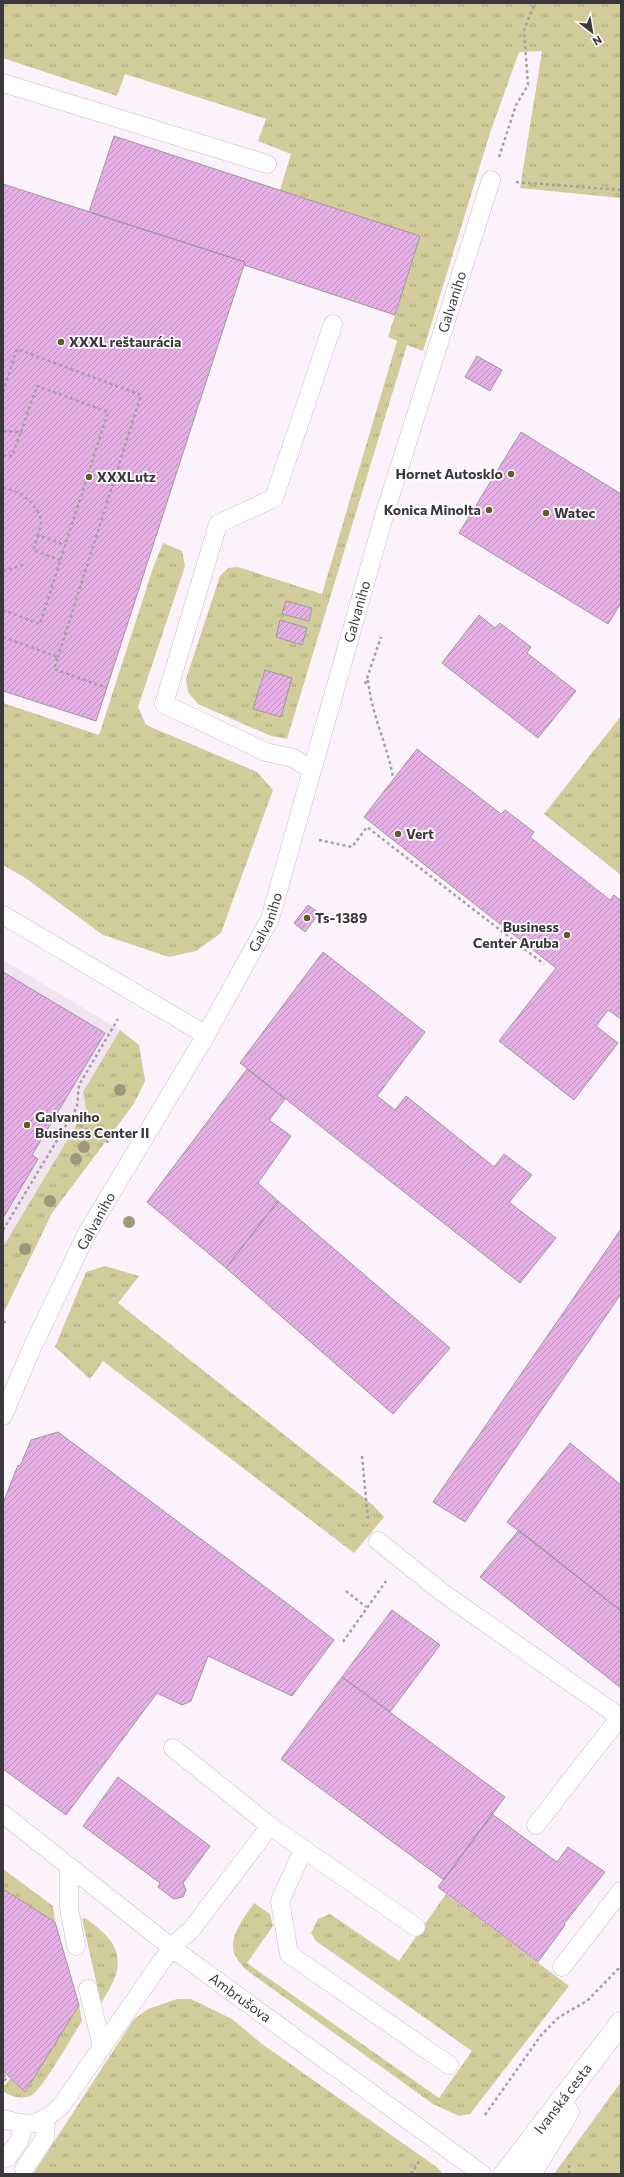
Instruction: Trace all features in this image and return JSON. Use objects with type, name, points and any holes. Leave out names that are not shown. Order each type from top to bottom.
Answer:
[{"type":"street","name":"Ivanská cesta","points":[[505,2174],[621,2023]]},
{"type":"street","name":"Ivanská cesta","points":[[530,2174],[621,2023]]},
{"type":"lane","points":[[3,83],[267,164]]},
{"type":"lane","name":"Galvaniho","points":[[3,1416],[31,1350],[87,1234],[206,1035],[270,919],[386,509],[491,180]]},
{"type":"lane","points":[[312,770],[293,758],[266,752],[164,704],[218,524],[274,498],[333,324]]},
{"type":"lane","points":[[3,915],[206,1035]]},
{"type":"lane","points":[[378,1541],[443,1592],[620,1718],[536,1826]]},
{"type":"lane","points":[[173,1748],[270,1826],[416,1927]]},
{"type":"lane","name":"Ambrušova","points":[[3,1814],[172,1948],[482,2174]]},
{"type":"lane","points":[[3,2119],[24,2125],[46,2119],[61,2106],[172,1948],[191,1930],[270,1826]]},
{"type":"lane","points":[[303,1850],[280,1901],[289,1954],[449,2064]]},
{"type":"lane","points":[[69,1866],[69,1907],[76,1946]]},
{"type":"lane","points":[[562,1967],[621,1891]]},
{"type":"lane","points":[[88,1989],[102,2046]]},
{"type":"lane","points":[[24,2169],[45,2138],[46,2119]]},
{"type":"lane","points":[[7,2158],[19,2141],[24,2125]]},
{"type":"path","points":[[535,3],[524,30],[528,85],[516,105],[491,180],[621,190]]},
{"type":"path","points":[[3,392],[17,349],[141,395],[54,669],[107,688]]},
{"type":"path","points":[[3,456],[12,456],[38,386],[108,412],[40,624],[3,610]]},
{"type":"path","points":[[3,431],[21,432]]},
{"type":"path","points":[[3,488],[20,493],[36,508],[41,522],[33,550],[60,560]]},
{"type":"path","points":[[38,535],[65,545]]},
{"type":"path","points":[[3,571],[23,565]]},
{"type":"path","points":[[3,637],[58,657]]},
{"type":"path","points":[[368,678],[369,694],[390,760],[393,777]]},
{"type":"path","points":[[294,835],[352,847],[367,827],[544,964]]},
{"type":"path","points":[[3,1230],[77,1107],[79,1084],[118,1019]]},
{"type":"path","points":[[70,1119],[112,1144]]},
{"type":"path","points":[[362,1456],[368,1526],[378,1541]]},
{"type":"path","points":[[343,1642],[366,1607],[402,1560]]},
{"type":"path","points":[[346,1591],[366,1607]]},
{"type":"path","points":[[485,2115],[542,2034],[559,2017],[587,2001],[621,1966]]},
{"type":"path","points":[[3,2075],[7,2078],[3,2082]]},
{"type":"path","points":[[411,2174],[422,2157]]},
{"type":"shaded area","points":[[3,960],[120,1030],[139,1045],[145,1081],[133,1105],[52,1213],[3,1314]]},
{"type":"green space","points":[[3,3],[621,3],[621,198],[520,188],[542,51],[519,52],[490,133],[423,351],[407,345],[287,739],[271,736],[198,704],[188,692],[186,679],[220,576],[228,568],[238,567],[322,594],[397,341],[388,337],[420,236],[280,190],[291,154],[258,141],[266,119],[125,74],[117,96],[3,58]]},
{"type":"green space","points":[[163,543],[182,551],[185,566],[138,707],[146,725],[257,772],[273,790],[221,933],[196,951],[169,957],[103,935],[24,877],[3,865],[3,703],[99,735],[153,568]]},
{"type":"green space","points":[[621,716],[621,875],[544,814]]},
{"type":"green space","points":[[120,1030],[139,1045],[145,1081],[133,1105],[52,1213],[3,1314],[3,1247],[86,1109],[83,1092]]},
{"type":"green space","points":[[105,1266],[139,1276],[118,1303],[373,1505],[384,1517],[354,1553],[103,1361],[90,1379],[55,1347],[86,1272]]},
{"type":"green space","points":[[3,1869],[53,1906],[55,1922],[3,1889]]},
{"type":"green space","points":[[446,1894],[569,1986],[470,2114],[459,2116],[433,2104],[245,1969],[235,1955],[233,1947],[239,1926],[254,1903],[270,1914],[273,1926],[247,1963],[439,2098],[472,2051],[316,1941],[311,1933],[318,1919],[330,1914],[399,1961]]},
{"type":"green space","points":[[85,1918],[108,1937],[114,1946],[117,1956],[118,1966],[115,1977],[101,2003],[82,1919]]},
{"type":"green space","points":[[177,1999],[191,1999],[232,2019],[262,2044],[438,2168],[443,2174],[33,2174],[134,2019],[148,2009]]},
{"type":"green space","points":[[79,2005],[82,2021],[37,2090],[28,2097],[21,2098],[3,2091],[3,2087],[11,2078],[25,2092]]},
{"type":"green space","points":[[621,2082],[621,2174],[554,2174]]},
{"type":"building","points":[[114,136],[420,236],[395,315],[244,265],[245,262],[89,212]]},
{"type":"building","name":"XXXLutz","points":[[3,184],[245,262],[96,721],[3,691]]},
{"type":"building","points":[[477,356],[502,370],[490,391],[465,377]]},
{"type":"building","name":"Watec","points":[[521,432],[621,494],[621,603],[608,624],[459,533]]},
{"type":"building","points":[[286,601],[312,608],[309,621],[282,614]]},
{"type":"building","points":[[479,615],[495,628],[500,623],[531,647],[527,653],[576,691],[538,738],[442,663]]},
{"type":"building","points":[[280,620],[307,628],[302,645],[276,637]]},
{"type":"building","points":[[265,670],[292,678],[281,717],[253,709]]},
{"type":"building","name":"Business Center Aruba","points":[[417,749],[501,814],[505,810],[534,832],[530,837],[610,900],[614,895],[621,901],[621,1019],[608,1010],[596,1026],[618,1043],[574,1100],[499,1041],[556,968],[364,817]]},
{"type":"building","name":"Ts-1389","points":[[308,905],[319,913],[305,932],[294,923]]},
{"type":"building","points":[[323,952],[425,1032],[377,1096],[395,1110],[406,1096],[494,1167],[504,1154],[532,1175],[509,1202],[556,1238],[520,1283],[240,1063]]},
{"type":"building","name":"Galvaniho Business Center II","points":[[3,972],[105,1033],[32,1155],[38,1159],[3,1218]]},
{"type":"building","points":[[247,1069],[285,1099],[269,1120],[291,1136],[258,1183],[278,1201],[226,1268],[147,1202]]},
{"type":"building","points":[[278,1201],[450,1348],[393,1414],[226,1268]]},
{"type":"building","points":[[621,1229],[621,1294],[465,1522],[433,1502]]},
{"type":"building","points":[[58,1432],[334,1640],[292,1696],[208,1656],[191,1701],[182,1705],[157,1693],[66,1815],[3,1769],[3,1503],[18,1465],[20,1466],[31,1440]]},
{"type":"building","points":[[570,1443],[621,1485],[621,1611],[507,1522]]},
{"type":"building","points":[[519,1530],[621,1611],[621,1688],[480,1577]]},
{"type":"building","points":[[392,1610],[440,1645],[390,1712],[342,1677]]},
{"type":"building","points":[[342,1677],[505,1797],[444,1880],[281,1759]]},
{"type":"building","points":[[118,1777],[210,1846],[183,1883],[186,1890],[183,1897],[174,1899],[158,1887],[160,1883],[83,1826]]},
{"type":"building","points":[[492,1814],[557,1862],[568,1847],[605,1872],[564,1924],[565,1925],[538,1962],[438,1887]]},
{"type":"building","points":[[3,1889],[55,1922],[79,2005],[25,2092],[3,2071]]},
{"type":"place","name":"XXXL reštaurácia","points":[[61,342]]},
{"type":"place","name":"Hornet Autosklo","points":[[511,474]]},
{"type":"place","name":"XXXLutz","points":[[89,477]]},
{"type":"place","name":"Konica Minolta","points":[[489,510]]},
{"type":"place","name":"Watec","points":[[546,513]]},
{"type":"place","name":"Vert","points":[[398,834]]},
{"type":"place","name":"Ts-1389","points":[[307,918]]},
{"type":"place","name":"Business Center Aruba","points":[[567,935]]},
{"type":"place","name":"Galvaniho Business Center II","points":[[27,1125]]}]
